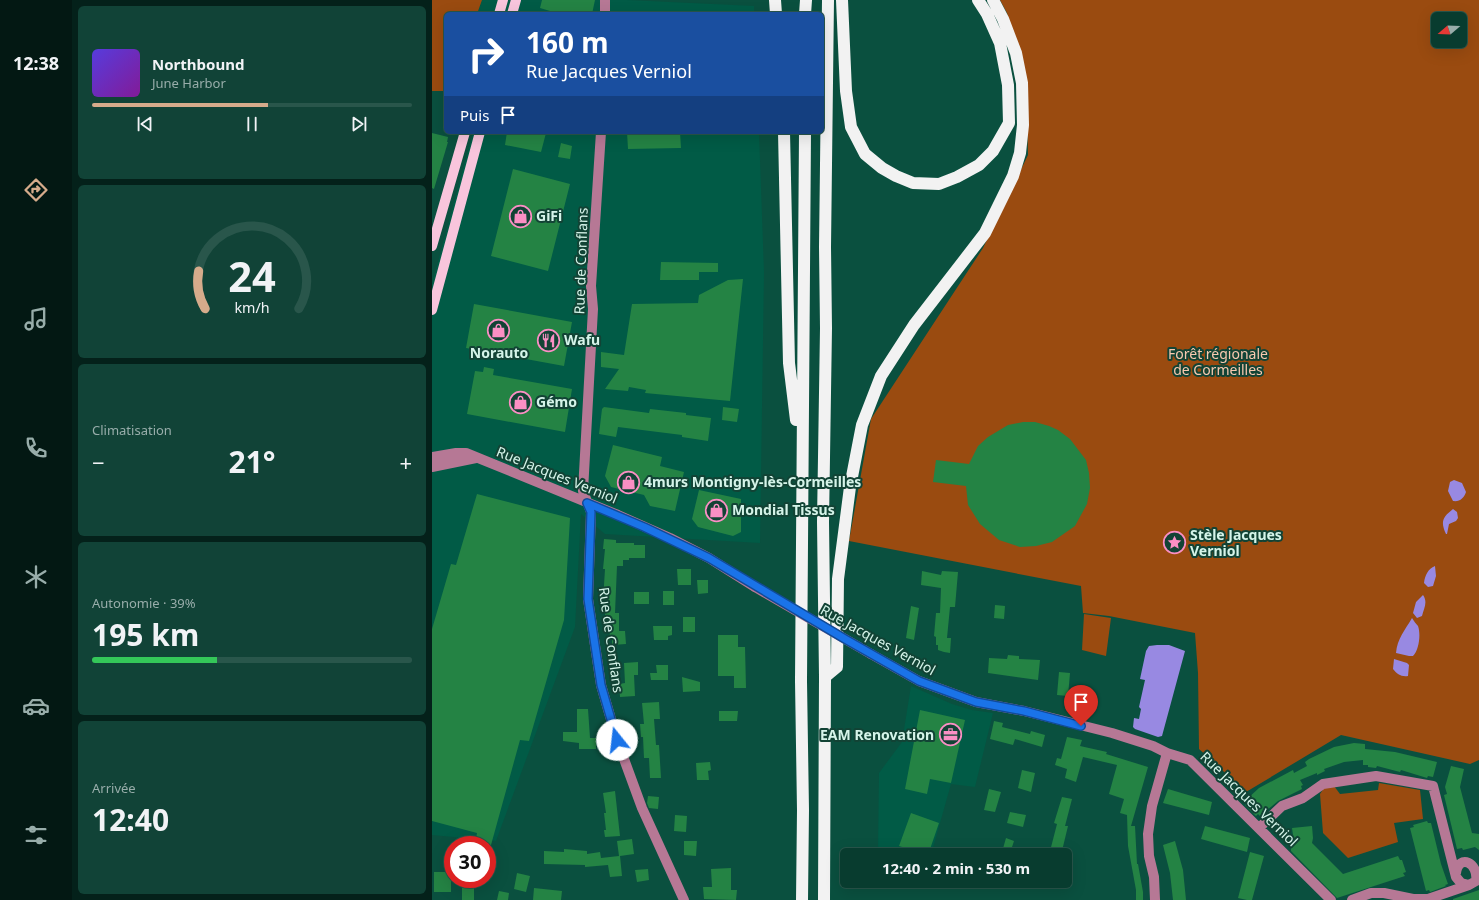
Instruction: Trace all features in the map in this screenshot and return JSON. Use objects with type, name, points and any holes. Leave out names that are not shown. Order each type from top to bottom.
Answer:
[{"type":"highway","points":[[775,0],[776,12]]},
{"type":"highway","points":[[782,0],[782,12]]},
{"type":"highway","points":[[806,0],[806,12]]},
{"type":"highway","points":[[824,900],[825,677],[823,522],[828,0]]},
{"type":"highway","points":[[842,0],[846,91],[851,127],[865,154],[882,168],[913,183],[939,184],[957,177],[979,165],[993,151],[1009,123],[1008,85],[1000,43],[987,14],[978,0]]},
{"type":"highway","points":[[825,677],[837,667],[838,579],[850,487],[862,425],[882,376],[914,325],[985,233],[1013,176],[1020,153],[1023,125],[1022,83],[1016,53],[1003,19],[993,0]]},
{"type":"highway","points":[[784,134],[789,363],[802,462]]},
{"type":"highway","points":[[802,900],[803,810],[801,681],[805,134]]},
{"type":"main road","points":[[499,12],[502,0]]},
{"type":"main road","points":[[513,12],[516,0]]},
{"type":"main road","points":[[432,246],[464,134]]},
{"type":"main road","points":[[432,310],[479,134]]},
{"type":"street","points":[[605,0],[605,12]]},
{"type":"street","name":"Rue de Conflans","points":[[601,134],[591,286],[593,309],[583,491],[591,512],[588,599],[601,685],[617,740],[642,808],[684,900]]},
{"type":"street","name":"Rue Jacques Verniol","points":[[432,457],[466,453],[675,540],[709,558],[755,587],[919,681],[976,702],[1024,711],[1112,733],[1190,760],[1331,900]]},
{"type":"street","name":"Rue Jacques Verniol","points":[[432,467],[476,458]]},
{"type":"street","points":[[1155,900],[1154,877],[1149,856],[1148,834],[1152,806],[1167,753]]},
{"type":"street","points":[[1259,828],[1282,806],[1303,798],[1324,784],[1376,776],[1433,786],[1458,880],[1461,883],[1469,885]]},
{"type":"street","points":[[1352,900],[1371,893],[1384,893],[1413,899],[1428,899],[1469,885],[1478,878],[1478,870],[1474,864],[1467,862],[1460,864],[1456,870],[1456,873]]},
{"type":"shaded area","points":[[482,0],[627,0],[754,6],[754,12],[478,12]]},
{"type":"shaded area","points":[[472,134],[759,134],[764,272],[760,543],[605,534],[581,514],[575,627],[496,841],[496,836],[432,835],[432,284]]},
{"type":"shaded area","points":[[1454,480],[1462,483],[1466,492],[1458,501],[1453,501],[1448,491],[1450,482]]},
{"type":"shaded area","points":[[1453,509],[1457,512],[1458,518],[1456,521],[1449,524],[1446,534],[1443,522],[1447,514]]},
{"type":"shaded area","points":[[1435,566],[1436,576],[1433,586],[1428,587],[1424,583],[1425,577],[1427,573]]},
{"type":"shaded area","points":[[1423,595],[1425,600],[1425,608],[1422,616],[1417,618],[1413,613],[1416,602]]},
{"type":"shaded area","points":[[1412,618],[1419,629],[1419,642],[1417,650],[1413,656],[1396,653],[1400,639]]},
{"type":"shaded area","points":[[1169,645],[1185,651],[1162,736],[1158,737],[1133,727],[1134,718],[1139,719],[1141,709],[1139,707],[1145,680],[1140,679],[1146,651],[1149,646]]},
{"type":"shaded area","points":[[1394,659],[1409,665],[1408,676],[1399,675],[1393,669]]},
{"type":"shaded area","points":[[911,686],[952,704],[972,710],[993,713],[975,787],[951,784],[933,848],[878,848],[879,773],[902,742]]},
{"type":"green space","points":[[432,0],[482,0],[478,12],[444,12],[444,91],[432,91]]},
{"type":"green space","name":"Forêt régionale de Cormeilles","points":[[1000,0],[1479,0],[1479,760],[1470,764],[1341,735],[1246,792],[1199,749],[1198,673],[1195,633],[1109,616],[1083,613],[1081,586],[849,541],[871,419],[983,248],[1028,155],[1026,77],[1007,13]]},
{"type":"green space","points":[[1084,614],[1111,618],[1106,656],[1082,650]]},
{"type":"green space","points":[[1379,783],[1420,790],[1423,819],[1394,823],[1398,842],[1348,858],[1323,833],[1320,794],[1324,788],[1334,786],[1340,794],[1378,790]]},
{"type":"building","points":[[542,0],[595,0],[592,12],[553,12],[540,8]]},
{"type":"building","points":[[432,133],[448,137],[448,142],[434,189],[432,188]]},
{"type":"building","points":[[507,134],[546,134],[541,152],[505,145]]},
{"type":"building","points":[[627,134],[680,134],[681,148],[628,149]]},
{"type":"building","points":[[561,143],[572,146],[570,159],[558,157]]},
{"type":"building","points":[[513,169],[570,184],[548,271],[491,256]]},
{"type":"building","points":[[661,262],[718,263],[718,272],[699,272],[699,280],[660,280]]},
{"type":"building","points":[[743,279],[730,401],[645,393],[646,390],[629,387],[628,391],[605,389],[619,369],[601,367],[601,352],[624,355],[632,304],[698,303],[699,295],[728,280]]},
{"type":"building","name":"Norauto","points":[[474,304],[572,322],[564,366],[466,348]]},
{"type":"building","name":"Gémo","points":[[484,367],[494,369],[493,375],[572,389],[565,432],[467,414],[475,371],[483,372]]},
{"type":"building","points":[[604,407],[649,413],[650,409],[686,413],[686,415],[711,418],[708,441],[682,437],[682,435],[618,427],[616,437],[599,434],[602,409]]},
{"type":"building","points":[[723,407],[739,409],[737,422],[722,420]]},
{"type":"building","points":[[1023,422],[1035,422],[1049,426],[1058,430],[1070,439],[1086,460],[1090,488],[1087,504],[1075,526],[1052,542],[1036,546],[1020,547],[999,540],[980,524],[968,505],[966,486],[933,482],[936,460],[969,464],[978,446],[988,437],[1008,425]]},
{"type":"building","points":[[613,445],[662,457],[660,466],[684,472],[675,511],[650,506],[644,495],[611,487],[605,476]]},
{"type":"building","points":[[699,490],[741,499],[741,532],[733,536],[698,527],[692,519]]},
{"type":"building","points":[[477,494],[570,518],[564,620],[529,741],[520,740],[493,836],[476,836],[477,833],[432,821],[432,629],[451,564],[456,565]]},
{"type":"building","points":[[604,539],[616,540],[616,543],[634,543],[634,545],[645,545],[645,558],[629,558],[629,560],[623,560],[623,566],[617,566],[615,613],[619,613],[619,631],[625,631],[626,644],[612,645],[609,624],[605,624],[605,602],[603,601],[605,569],[603,569],[605,549],[603,549]]},
{"type":"building","points":[[677,569],[691,569],[691,585],[678,585]]},
{"type":"building","points":[[922,571],[941,575],[942,571],[958,572],[955,607],[950,607],[947,638],[951,638],[950,653],[938,650],[938,645],[936,645],[936,637],[934,636],[936,613],[940,613],[941,588],[921,585]]},
{"type":"building","points":[[697,580],[708,580],[708,593],[698,594]]},
{"type":"building","points":[[663,591],[674,591],[674,605],[663,605]]},
{"type":"building","points":[[634,592],[649,592],[649,604],[634,604]]},
{"type":"building","points":[[995,605],[1005,606],[1004,619],[994,618]]},
{"type":"building","points":[[911,606],[919,608],[914,640],[906,638]]},
{"type":"building","points":[[683,617],[695,617],[695,632],[683,632]]},
{"type":"building","points":[[653,626],[672,626],[672,635],[668,636],[668,640],[654,640]]},
{"type":"building","points":[[718,635],[738,635],[738,647],[745,647],[746,688],[734,688],[734,676],[718,676]]},
{"type":"building","points":[[1008,655],[1019,656],[1019,659],[1040,660],[1038,680],[988,673],[989,658],[1007,659]]},
{"type":"building","points":[[638,662],[638,675],[634,675],[635,696],[620,697],[619,684],[625,683],[624,663]]},
{"type":"building","points":[[656,665],[668,665],[668,680],[651,680],[650,673],[657,673]]},
{"type":"building","points":[[1059,672],[1070,673],[1068,696],[1057,695]]},
{"type":"building","points":[[682,677],[700,682],[700,691],[683,692]]},
{"type":"building","points":[[659,702],[660,719],[654,719],[656,745],[659,745],[661,778],[650,778],[649,758],[644,758],[643,737],[641,737],[640,724],[644,724],[642,703]]},
{"type":"building","points":[[577,709],[588,709],[590,738],[596,738],[596,749],[579,749],[579,743],[563,741],[563,732],[577,732]]},
{"type":"building","points":[[920,710],[965,720],[951,783],[930,779],[927,794],[905,789]]},
{"type":"building","points":[[719,711],[738,711],[737,721],[719,721]]},
{"type":"building","points":[[994,721],[1003,723],[1002,727],[1030,734],[1031,731],[1045,735],[1042,747],[1015,739],[1013,745],[990,739]]},
{"type":"building","points":[[1067,737],[1082,740],[1080,746],[1107,752],[1106,754],[1148,767],[1131,826],[1135,826],[1137,864],[1143,892],[1143,900],[1136,900],[1136,890],[1128,846],[1127,815],[1120,813],[1124,799],[1109,794],[1117,765],[1083,757],[1076,782],[1065,778],[1067,769],[1055,765],[1057,758],[1061,759]]},
{"type":"building","points":[[1354,743],[1365,744],[1365,749],[1395,752],[1437,762],[1433,777],[1428,776],[1427,778],[1401,770],[1400,772],[1377,766],[1376,768],[1368,767],[1368,765],[1363,765],[1363,760],[1344,762],[1324,769],[1325,771],[1317,775],[1317,773],[1300,780],[1303,785],[1301,786],[1302,789],[1278,801],[1260,816],[1258,814],[1256,816],[1245,805],[1248,802],[1246,800],[1259,788],[1293,770],[1294,773],[1307,766],[1305,762],[1309,759],[1334,747]]},
{"type":"building","points":[[710,762],[711,770],[708,771],[709,780],[697,780],[696,763]]},
{"type":"building","points":[[1451,766],[1464,769],[1460,787],[1472,833],[1479,834],[1479,850],[1475,847],[1463,850],[1462,848],[1457,849],[1444,795],[1447,794],[1445,787]]},
{"type":"building","points":[[1022,770],[1035,773],[1031,792],[1018,788]]},
{"type":"building","points":[[989,789],[1001,792],[995,812],[984,810]]},
{"type":"building","points":[[1168,789],[1212,802],[1209,815],[1163,803]]},
{"type":"building","points":[[615,791],[620,836],[605,837],[604,830],[606,830],[604,813],[606,813],[603,793]]},
{"type":"building","points":[[648,796],[659,797],[658,809],[649,808],[647,803]]},
{"type":"building","points":[[1062,797],[1072,799],[1065,826],[1068,826],[1063,848],[1051,848],[1057,824],[1054,823]]},
{"type":"building","points":[[1010,812],[1026,815],[1023,827],[1007,823]]},
{"type":"building","points":[[911,813],[939,823],[930,848],[905,848],[899,846]]},
{"type":"building","points":[[675,815],[687,816],[686,832],[674,831]]},
{"type":"building","points":[[1427,821],[1428,823],[1431,823],[1441,864],[1448,884],[1430,892],[1429,890],[1426,891],[1410,828],[1414,827],[1413,825]]},
{"type":"building","points":[[1205,826],[1250,838],[1247,852],[1201,839]]},
{"type":"building","points":[[1312,826],[1312,843],[1343,874],[1398,856],[1400,860],[1402,860],[1406,872],[1403,873],[1405,876],[1337,898],[1291,851],[1290,835],[1293,835],[1292,828]]},
{"type":"building","points":[[1006,838],[1014,841],[1012,847],[1014,848],[1003,848]]},
{"type":"building","points":[[632,839],[634,854],[620,856],[622,876],[610,877],[608,865],[585,867],[585,865],[544,864],[544,851],[564,852],[564,849],[587,851],[587,854],[600,852],[601,858],[619,856],[617,841]]},
{"type":"building","points":[[684,841],[697,841],[696,856],[684,855]]},
{"type":"building","points":[[1175,841],[1183,870],[1186,900],[1173,900],[1170,873],[1163,845]]},
{"type":"building","points":[[1250,852],[1264,856],[1252,900],[1247,900],[1238,898]]},
{"type":"building","points":[[731,868],[731,890],[737,890],[736,900],[704,899],[703,887],[712,887],[711,869]]},
{"type":"building","points":[[648,869],[649,880],[637,882],[635,870]]},
{"type":"building","points":[[434,872],[444,872],[444,888],[451,888],[451,892],[434,892]]},
{"type":"building","points":[[517,873],[530,876],[526,892],[514,889]]},
{"type":"building","points":[[462,888],[474,888],[474,900],[462,900]]},
{"type":"building","points":[[534,888],[562,891],[561,900],[533,900]]},
{"type":"building","points":[[1479,890],[1479,900],[1453,900],[1453,899]]},
{"type":"building","points":[[499,891],[509,893],[508,900],[497,900]]},
{"type":"place","name":"GiFi","points":[[521,216]]},
{"type":"place","name":"Norauto","points":[[499,331]]},
{"type":"place","name":"Wafu","points":[[548,340]]},
{"type":"place","name":"Gémo","points":[[520,402]]},
{"type":"place","name":"4murs Montigny-lès-Cormeilles","points":[[629,482]]},
{"type":"place","name":"Mondial Tissus","points":[[717,510]]},
{"type":"place","name":"Stèle Jacques Verniol","points":[[1175,543]]},
{"type":"place","name":"EAM Renovation","points":[[950,735]]},
{"type":"route","points":[[617,740],[601,685],[588,599],[591,512],[587,503],[670,538],[709,558],[755,587],[919,681],[976,702],[1024,711],[1081,726]]}]
